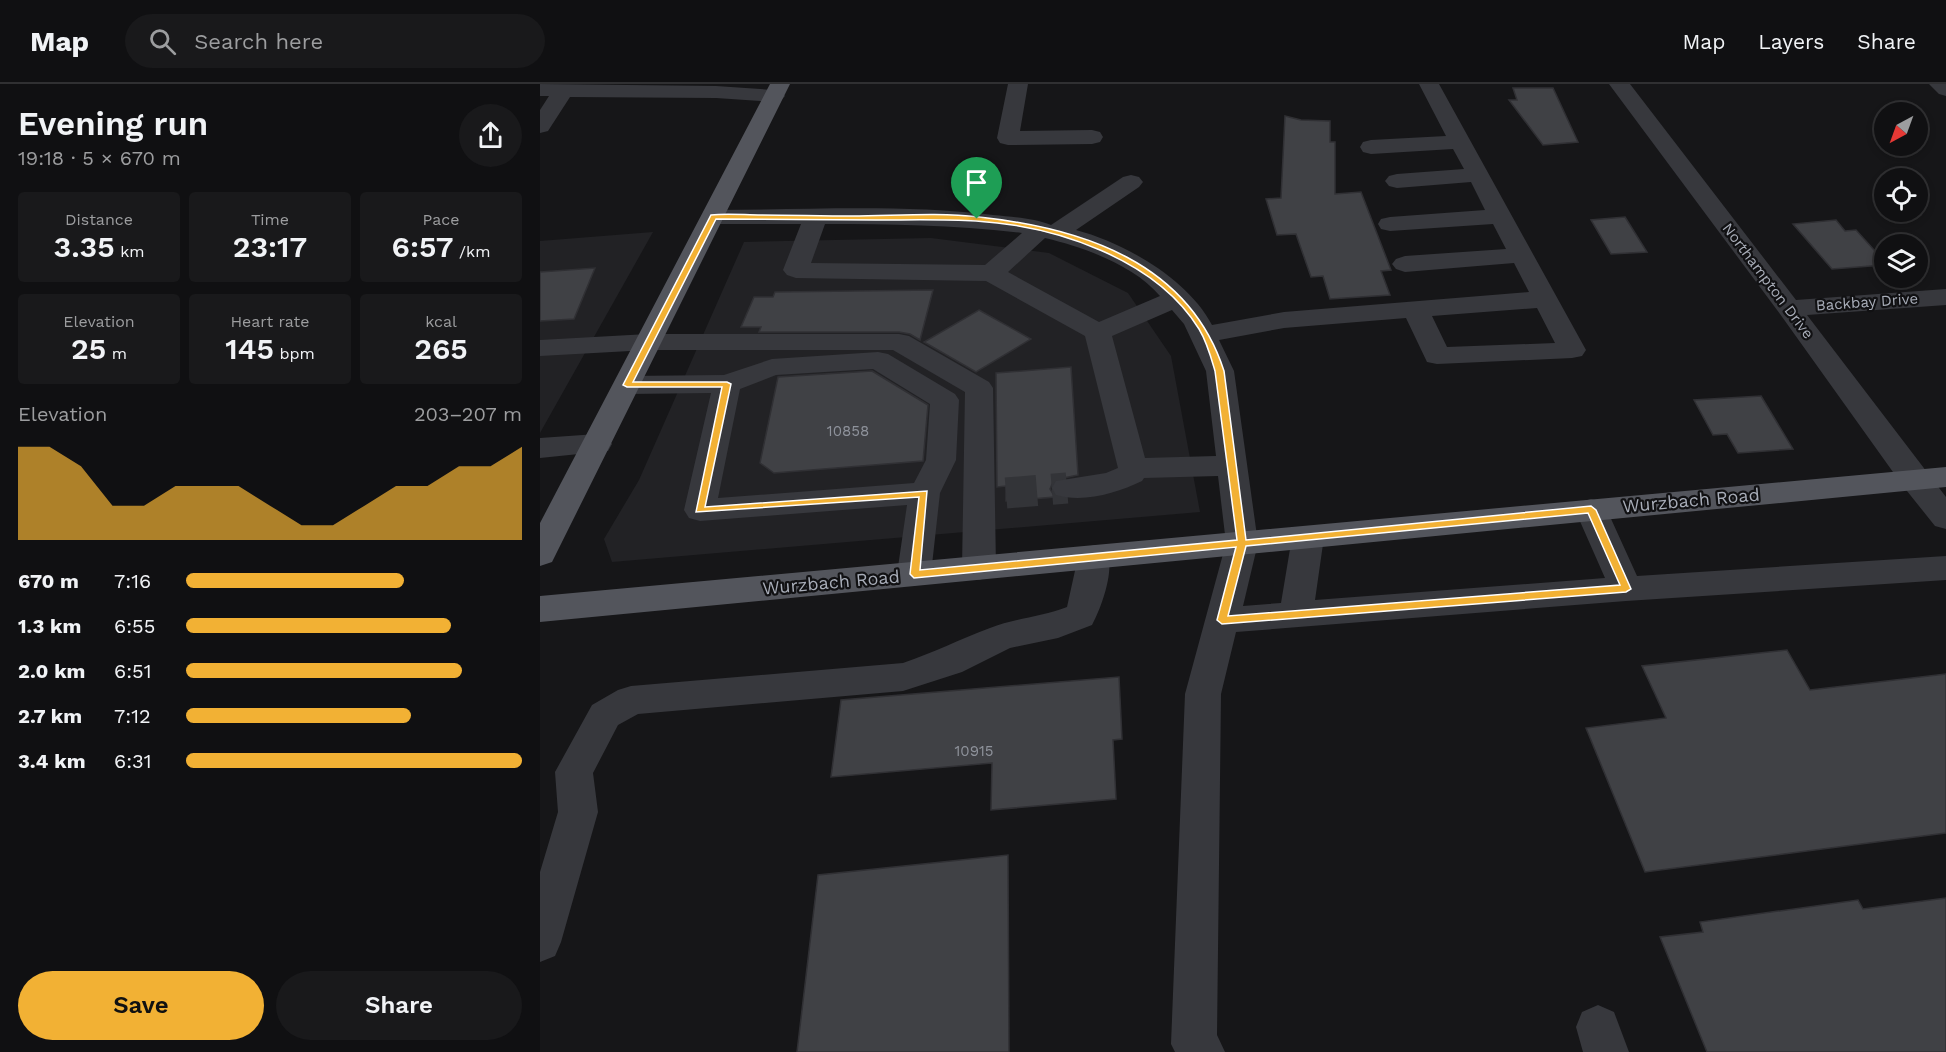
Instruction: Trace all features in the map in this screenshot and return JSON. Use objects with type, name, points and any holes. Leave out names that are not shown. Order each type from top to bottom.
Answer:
[{"type":"main road","points":[[540,554],[777,90]]},
{"type":"main road","name":"Wurzbach Road","points":[[540,609],[1946,477]]},
{"type":"street","points":[[1018,84],[1008,138],[1092,137]]},
{"type":"street","points":[[1415,309],[1437,356],[1572,350],[1429,84]]},
{"type":"street","name":"Northampton Drive","points":[[1619,84],[1789,308],[1914,479],[1946,518]]},
{"type":"street","points":[[1939,84],[1946,90]]},
{"type":"street","points":[[540,90],[716,92],[777,90]]},
{"type":"street","points":[[540,126],[564,90]]},
{"type":"street","points":[[1371,147],[1460,142]]},
{"type":"street","points":[[1397,180],[1478,175]]},
{"type":"street","points":[[991,273],[1049,230],[1131,182]]},
{"type":"street","points":[[1390,224],[1499,216]]},
{"type":"street","points":[[714,217],[947,217],[1007,222],[1049,230],[1112,252],[1154,277],[1178,298],[1205,333],[1220,371],[1242,543],[1203,694],[1194,1044],[1202,1052]]},
{"type":"street","points":[[816,217],[796,270],[991,273],[1098,332],[1133,468],[1131,474],[1120,481],[1067,488]]},
{"type":"street","points":[[1405,264],[1521,255]]},
{"type":"street","name":"Backbay Drive","points":[[1789,308],[1946,297]]},
{"type":"street","points":[[1098,332],[1178,298]]},
{"type":"street","points":[[1205,333],[1284,320],[1546,299]]},
{"type":"street","points":[[540,348],[648,342],[899,342],[979,388],[992,494],[979,568]]},
{"type":"street","points":[[627,385],[727,384],[772,367],[878,360],[945,400],[941,460],[924,494],[914,574]]},
{"type":"street","points":[[727,384],[700,510],[924,494]]},
{"type":"street","points":[[540,448],[597,444]]},
{"type":"street","points":[[1133,468],[1232,466]]},
{"type":"street","points":[[1591,510],[1626,589]]},
{"type":"street","points":[[1296,614],[1308,537]]},
{"type":"street","points":[[540,942],[578,812],[573,772],[605,715],[632,700],[903,677],[949,662],[1002,637],[1058,625],[1080,616],[1086,603],[1094,557]]},
{"type":"street","points":[[1222,620],[1626,589],[1946,568]]},
{"type":"shaded area","points":[[653,232],[540,433],[540,241]]},
{"type":"shaded area","points":[[931,238],[1049,253],[1128,293],[1171,356],[1200,512],[612,562],[604,539],[639,480],[744,242]]},
{"type":"building","points":[[1513,88],[1553,88],[1578,142],[1543,145],[1509,100],[1517,100]]},
{"type":"building","points":[[1285,116],[1301,120],[1330,121],[1330,142],[1335,142],[1335,194],[1361,192],[1391,270],[1381,271],[1390,295],[1330,299],[1323,276],[1311,277],[1296,234],[1277,235],[1266,199],[1281,198]]},
{"type":"building","points":[[1625,217],[1647,252],[1611,254],[1591,220]]},
{"type":"building","points":[[1836,220],[1845,231],[1856,230],[1874,250],[1874,266],[1832,269],[1793,224]]},
{"type":"building","points":[[595,268],[574,319],[540,321],[540,272]]},
{"type":"building","points":[[933,290],[920,340],[910,334],[899,332],[759,332],[761,327],[741,327],[754,297],[773,297],[775,292]]},
{"type":"building","points":[[979,310],[1031,339],[976,372],[924,342]]},
{"type":"building","points":[[1071,367],[1078,475],[1054,480],[1050,489],[1055,497],[1006,501],[1006,486],[997,487],[996,373]]},
{"type":"building","points":[[872,371],[928,405],[923,461],[774,473],[760,463],[778,377]]},
{"type":"building","points":[[1761,396],[1793,449],[1738,453],[1727,434],[1713,435],[1694,400]]},
{"type":"building","points":[[1787,650],[1810,690],[1946,674],[1946,833],[1645,872],[1586,728],[1666,718],[1642,666]]},
{"type":"building","points":[[1119,677],[1122,739],[1113,740],[1116,799],[991,810],[992,763],[831,777],[841,700]]},
{"type":"building","points":[[1008,855],[1009,1052],[797,1052],[818,875]]},
{"type":"building","points":[[1946,898],[1946,1052],[1707,1052],[1660,937],[1703,932],[1700,922],[1858,900],[1863,909]]},
{"type":"tunnel","points":[[1006,493],[1067,488]]},
{"type":"route","points":[[977,219],[714,217],[627,385],[727,384],[700,510],[924,494],[914,574],[1242,543],[1591,510],[1626,589],[1222,620],[1242,543],[1220,371],[1212,346],[1201,327],[1173,292],[1154,277],[1112,252],[1057,232],[1007,222],[977,219]]}]
